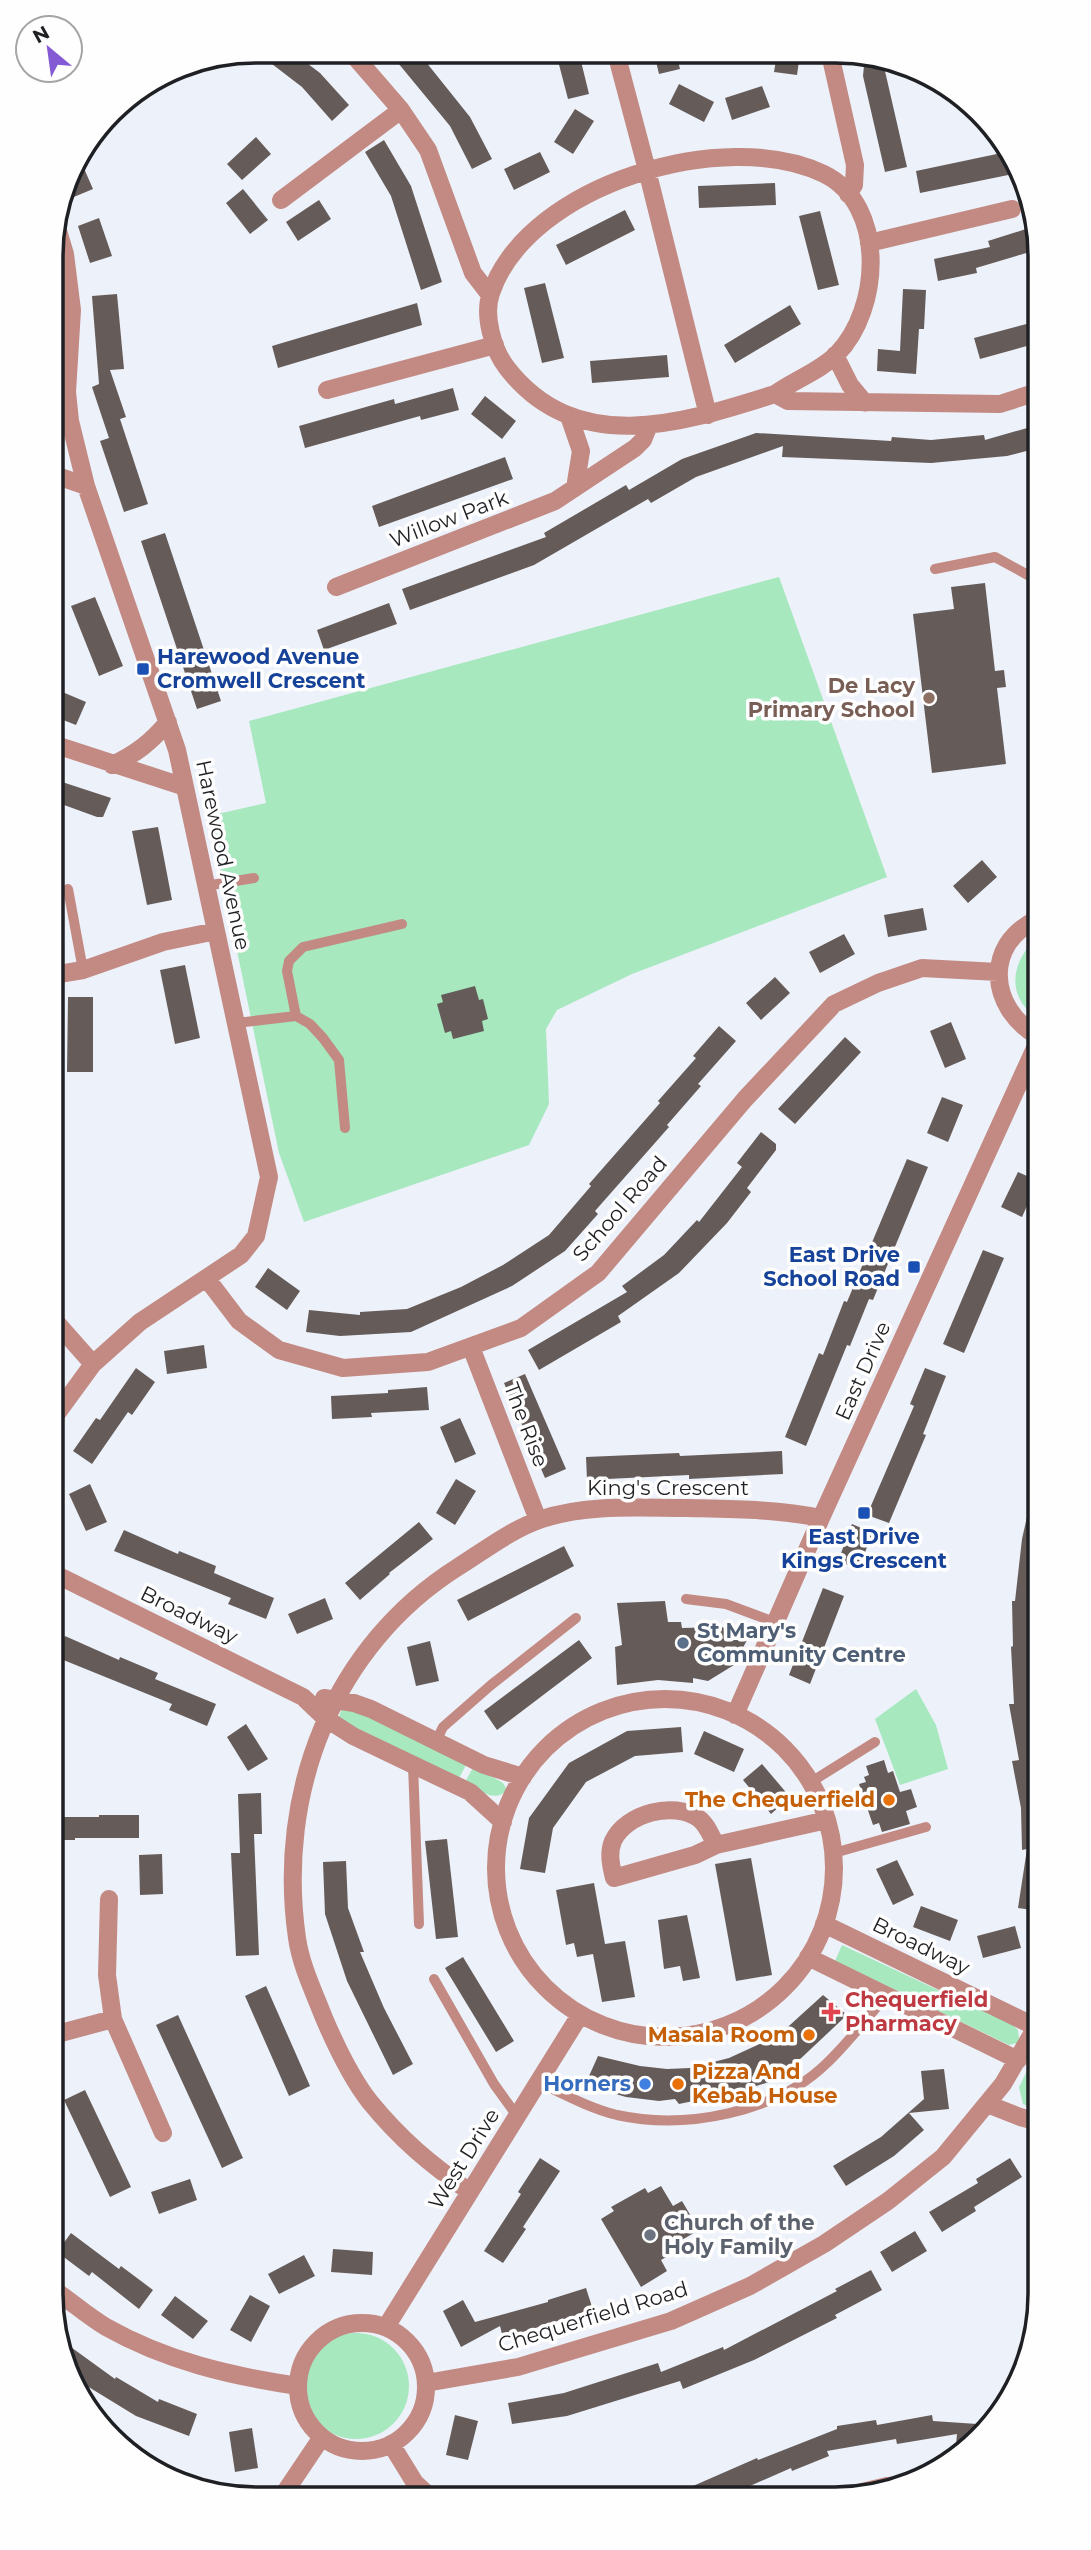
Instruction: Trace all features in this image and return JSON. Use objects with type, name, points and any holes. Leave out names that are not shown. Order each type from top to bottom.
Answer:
[{"type":"street","points":[[361,63],[401,110],[428,150],[473,273],[490,295]]},
{"type":"street","points":[[618,63],[648,170],[708,415]]},
{"type":"street","points":[[832,63],[855,165],[854,185],[848,194]]},
{"type":"street","points":[[281,200],[401,110]]},
{"type":"street","points":[[757,158],[795,163],[824,174],[840,184],[848,194],[857,204],[869,243],[871,276],[865,308],[856,327],[835,355],[775,394],[708,415],[649,425],[608,425],[569,416],[545,403],[515,379],[502,362],[489,322],[490,295],[505,264],[547,218],[599,189],[648,170],[678,162],[757,158]]},
{"type":"street","points":[[869,243],[1012,209]]},
{"type":"street","name":"Harewood Avenue","points":[[63,247],[72,310],[67,392],[70,421],[86,486],[177,750],[269,1177],[256,1236],[241,1255],[140,1322],[93,1364],[63,1405]]},
{"type":"street","points":[[327,390],[495,345]]},
{"type":"street","points":[[835,355],[850,385],[865,403]]},
{"type":"street","points":[[775,394],[788,401],[1000,404],[1028,395]]},
{"type":"street","points":[[569,416],[581,451],[575,488]]},
{"type":"street","name":"Willow Park","points":[[336,587],[527,513],[575,488],[635,448],[643,440],[649,425]]},
{"type":"street","points":[[63,478],[86,486]]},
{"type":"street","points":[[112,765],[150,743],[168,722]]},
{"type":"street","points":[[63,748],[185,787]]},
{"type":"street","points":[[1028,924],[1012,937],[998,972],[1000,993],[1008,1011],[1028,1030]]},
{"type":"street","points":[[63,973],[83,970],[163,942],[216,931]]},
{"type":"street","name":"School Road","points":[[207,1279],[239,1321],[279,1350],[343,1368],[428,1363],[521,1328],[598,1273],[745,1099],[834,1004],[878,983],[922,968],[998,972]]},
{"type":"street","name":"East Drive","points":[[735,1715],[821,1518],[1028,1064]]},
{"type":"street","points":[[63,1330],[93,1364]]},
{"type":"street","name":"The Rise","points":[[471,1347],[538,1520]]},
{"type":"street","name":"King's Crescent","points":[[325,1718],[366,1652],[401,1611],[437,1580],[500,1540],[538,1520],[563,1513],[606,1507],[785,1511],[821,1518]]},
{"type":"street","name":"Broadway","points":[[63,1578],[303,1697],[325,1718],[353,1736],[470,1792],[503,1822]]},
{"type":"street","name":"Broadway","points":[[303,1697],[336,1699],[371,1709],[484,1765],[523,1777]]},
{"type":"street","points":[[676,1699],[716,1707],[754,1724],[786,1750],[811,1782],[827,1820],[834,1853],[833,1887],[824,1924],[794,1978],[770,2001],[741,2019],[710,2032],[677,2037],[643,2036],[611,2029],[580,2015],[547,1991],[521,1959],[503,1922],[496,1881],[498,1840],[509,1800],[523,1777],[559,1735],[595,1714],[634,1702],[676,1699]]},
{"type":"street","points":[[325,1718],[300,1804],[293,1861],[297,1937],[304,1969],[335,2043],[368,2099],[405,2142],[470,2192]]},
{"type":"street","points":[[716,1845],[701,1820],[690,1813],[673,1809],[643,1816],[619,1831],[610,1849],[614,1878],[695,1855],[716,1845],[827,1820]]},
{"type":"street","points":[[109,1899],[107,1975],[113,2019],[163,2133]]},
{"type":"street","name":"Broadway","points":[[824,1924],[1028,2020]]},
{"type":"street","points":[[808,1957],[1018,2060]]},
{"type":"street","name":"West Drive","points":[[386,2327],[580,2015]]},
{"type":"street","points":[[63,2032],[113,2019]]},
{"type":"street","name":"Chequerfield Road","points":[[426,2383],[531,2363],[671,2321],[750,2286],[824,2244],[887,2201],[943,2157],[987,2104],[1028,2042]]},
{"type":"street","points":[[987,2104],[1028,2119]]},
{"type":"street","points":[[63,2296],[104,2326],[158,2353],[215,2371],[298,2386]]},
{"type":"street","points":[[365,2322],[386,2327],[414,2348],[423,2365],[425,2401],[418,2419],[406,2433],[391,2444],[373,2450],[355,2451],[337,2446],[322,2437],[309,2423],[300,2405],[298,2386],[301,2365],[311,2347],[326,2333],[345,2325],[365,2322]]},
{"type":"street","points":[[288,2487],[322,2437]]},
{"type":"street","points":[[391,2444],[419,2487]]},
{"type":"lane","points":[[935,569],[995,557],[1028,576]]},
{"type":"lane","points":[[205,886],[254,878]]},
{"type":"lane","points":[[68,889],[83,970]]},
{"type":"lane","points":[[296,1016],[287,971],[289,961],[303,947],[402,924]]},
{"type":"lane","points":[[236,1023],[296,1016],[310,1024],[340,1060],[345,1128]]},
{"type":"lane","points":[[686,1599],[726,1604],[777,1623]]},
{"type":"lane","points":[[436,1741],[443,1727],[576,1618]]},
{"type":"lane","points":[[811,1782],[875,1742]]},
{"type":"lane","points":[[413,1765],[419,1924]]},
{"type":"lane","points":[[834,1853],[926,1827]]},
{"type":"lane","points":[[435,1979],[494,2084],[517,2116]]},
{"type":"lane","points":[[538,2082],[588,2106],[616,2115],[648,2120],[682,2120],[724,2115],[757,2105],[808,2078],[826,2064],[887,1996]]},
{"type":"green space","points":[[779,577],[887,877],[632,974],[557,1010],[546,1029],[549,1104],[529,1145],[304,1222],[279,1153],[209,816],[266,803],[249,721]]},
{"type":"green space","points":[[1028,948],[1028,1011],[1016,989],[1015,979],[1021,958]]},
{"type":"green space","points":[[916,1689],[936,1725],[948,1769],[900,1785],[875,1719]]},
{"type":"green space","points":[[349,1707],[466,1765],[458,1780],[343,1723],[339,1717],[341,1711]]},
{"type":"green space","points":[[474,1766],[503,1783],[507,1790],[497,1796],[491,1795],[465,1782]]},
{"type":"green space","points":[[842,1945],[1013,2025],[1018,2030],[1017,2043],[1009,2045],[835,1961]]},
{"type":"green space","points":[[1028,2069],[1028,2106],[1023,2104],[1019,2087]]},
{"type":"green space","points":[[356,2333],[376,2337],[393,2349],[405,2366],[409,2386],[405,2406],[393,2423],[376,2435],[356,2439],[336,2435],[319,2423],[307,2406],[303,2386],[307,2366],[319,2349],[336,2337]]},
{"type":"building","points":[[271,63],[307,63],[320,73],[349,105],[332,121],[302,87]]},
{"type":"building","points":[[398,63],[427,63],[470,117],[492,159],[472,169],[450,126]]},
{"type":"building","points":[[559,63],[581,63],[589,94],[568,99]]},
{"type":"building","points":[[656,63],[678,63],[680,69],[659,74]]},
{"type":"building","points":[[776,63],[799,63],[797,75],[774,72]]},
{"type":"building","points":[[864,66],[885,70],[907,167],[885,172],[863,76]]},
{"type":"building","points":[[679,84],[714,102],[704,122],[669,104]]},
{"type":"building","points":[[762,86],[770,107],[732,120],[725,98]]},
{"type":"building","points":[[575,109],[594,121],[573,154],[554,142]]},
{"type":"building","points":[[256,137],[271,154],[242,180],[227,164]]},
{"type":"building","points":[[384,140],[411,186],[442,282],[421,290],[391,196],[365,152]]},
{"type":"building","points":[[540,152],[550,172],[514,190],[504,169]]},
{"type":"building","points":[[998,154],[1010,175],[920,193],[916,171]]},
{"type":"building","points":[[84,169],[93,189],[73,197]]},
{"type":"building","points":[[775,183],[776,205],[699,208],[698,186]]},
{"type":"building","points":[[243,189],[268,220],[250,234],[226,203]]},
{"type":"building","points":[[319,200],[331,219],[298,241],[286,222]]},
{"type":"building","points":[[625,210],[635,230],[566,265],[556,245]]},
{"type":"building","points":[[820,211],[839,285],[818,290],[799,216]]},
{"type":"building","points":[[99,218],[112,256],[90,263],[78,226]]},
{"type":"building","points":[[1026,229],[1028,253],[976,268],[977,273],[938,281],[934,259],[990,247],[988,241]]},
{"type":"building","points":[[545,283],[564,358],[542,363],[524,288]]},
{"type":"building","points":[[903,289],[926,290],[924,329],[919,329],[916,374],[877,371],[878,349],[900,351]]},
{"type":"building","points":[[117,294],[124,369],[110,370],[126,417],[120,419],[148,504],[124,512],[100,441],[109,438],[92,387],[99,384],[92,296]]},
{"type":"building","points":[[417,303],[422,325],[278,368],[272,346]]},
{"type":"building","points":[[790,305],[801,324],[735,363],[724,345]]},
{"type":"building","points":[[1028,324],[1028,346],[980,359],[974,338]]},
{"type":"building","points":[[667,355],[669,377],[592,383],[590,361]]},
{"type":"building","points":[[453,388],[459,410],[421,420],[420,416],[305,448],[299,426],[394,399],[395,404]]},
{"type":"building","points":[[485,396],[516,421],[502,439],[471,414]]},
{"type":"building","points":[[1028,428],[1028,451],[1007,456],[931,463],[782,457],[783,446],[696,477],[651,503],[648,499],[534,565],[410,610],[402,589],[546,537],[544,533],[626,485],[629,490],[682,459],[756,433],[891,441],[892,437],[931,440],[984,435],[985,440]]},
{"type":"building","points":[[505,457],[513,479],[379,527],[372,506]]},
{"type":"building","points":[[165,533],[221,701],[197,709],[141,541]]},
{"type":"building","points":[[985,583],[995,671],[1004,670],[1006,687],[997,688],[1006,764],[932,773],[913,614],[954,609],[951,587]]},
{"type":"building","points":[[95,597],[123,666],[99,676],[71,606]]},
{"type":"building","points":[[389,603],[397,624],[324,650],[317,630]]},
{"type":"building","points":[[63,692],[86,702],[76,725],[63,720]]},
{"type":"building","points":[[63,782],[111,798],[103,817],[63,805]]},
{"type":"building","points":[[158,827],[172,900],[147,905],[132,831]]},
{"type":"building","points":[[982,860],[997,877],[968,903],[953,886]]},
{"type":"building","points":[[923,908],[927,930],[888,937],[884,915]]},
{"type":"building","points":[[844,934],[855,954],[820,973],[809,952]]},
{"type":"building","points":[[185,965],[200,1038],[175,1044],[160,970]]},
{"type":"building","points":[[775,977],[790,993],[761,1020],[746,1003]]},
{"type":"building","points":[[475,986],[479,1000],[483,999],[488,1019],[482,1021],[484,1031],[453,1039],[451,1031],[445,1033],[437,1004],[443,1002],[441,995]]},
{"type":"building","points":[[68,997],[93,997],[93,1072],[67,1072]]},
{"type":"building","points":[[951,1022],[966,1059],[945,1068],[930,1031]]},
{"type":"building","points":[[719,1026],[736,1041],[698,1084],[701,1086],[667,1125],[669,1127],[595,1211],[598,1214],[565,1251],[512,1286],[411,1332],[340,1336],[306,1332],[309,1310],[360,1315],[360,1312],[407,1309],[461,1287],[503,1265],[549,1235],[591,1186],[589,1184],[660,1103],[658,1101],[696,1058],[693,1056]]},
{"type":"building","points":[[845,1037],[861,1052],[795,1124],[778,1109]]},
{"type":"building","points":[[942,1097],[963,1105],[948,1142],[927,1133]]},
{"type":"building","points":[[761,1132],[776,1144],[776,1150],[747,1188],[751,1192],[727,1223],[679,1273],[618,1316],[621,1322],[539,1370],[528,1350],[627,1292],[622,1286],[664,1255],[697,1220],[699,1222],[742,1167],[737,1163]]},
{"type":"building","points":[[907,1159],[928,1167],[873,1300],[869,1299],[850,1346],[847,1345],[806,1446],[785,1437],[819,1353],[823,1355]]},
{"type":"building","points":[[1018,1172],[1028,1176],[1028,1204],[1022,1217],[1001,1207]]},
{"type":"building","points":[[983,1250],[1004,1258],[964,1353],[943,1344]]},
{"type":"building","points":[[268,1268],[300,1291],[287,1310],[255,1287]]},
{"type":"building","points":[[204,1345],[207,1368],[167,1374],[164,1351]]},
{"type":"building","points":[[136,1368],[155,1382],[132,1415],[128,1412],[92,1464],[73,1451],[96,1418],[100,1420]]},
{"type":"building","points":[[925,1368],[946,1376],[923,1434],[926,1435],[889,1523],[867,1515],[914,1406],[910,1404]]},
{"type":"building","points":[[525,1374],[566,1469],[545,1478],[504,1383]]},
{"type":"building","points":[[427,1387],[429,1410],[371,1413],[372,1417],[332,1419],[331,1396],[388,1393],[388,1390]]},
{"type":"building","points":[[460,1418],[476,1454],[455,1463],[440,1427]]},
{"type":"building","points":[[782,1451],[783,1474],[689,1479],[689,1475],[587,1480],[586,1457]]},
{"type":"building","points":[[456,1479],[476,1491],[455,1525],[436,1513]]},
{"type":"building","points":[[90,1484],[107,1522],[86,1531],[69,1494]]},
{"type":"building","points":[[1028,1512],[1028,1909],[1018,1908],[1027,1849],[1022,1850],[1021,1808],[1012,1761],[1019,1760],[1009,1704],[1014,1704],[1012,1601],[1015,1601]]},
{"type":"building","points":[[419,1522],[433,1539],[389,1573],[360,1600],[345,1583]]},
{"type":"building","points":[[852,1524],[873,1533],[858,1569],[838,1561]]},
{"type":"building","points":[[124,1530],[178,1554],[179,1551],[216,1566],[214,1573],[274,1598],[266,1619],[228,1604],[231,1598],[114,1551]]},
{"type":"building","points":[[564,1546],[574,1566],[468,1621],[457,1600]]},
{"type":"building","points":[[823,1588],[844,1596],[810,1684],[789,1675]]},
{"type":"building","points":[[325,1598],[333,1619],[297,1634],[288,1614]]},
{"type":"building","name":"St Mary's Community Centre","points":[[665,1601],[668,1622],[681,1622],[682,1628],[722,1627],[747,1640],[734,1665],[708,1681],[693,1678],[693,1683],[658,1680],[617,1685],[615,1647],[622,1645],[617,1603]]},
{"type":"building","points":[[65,1636],[119,1660],[120,1657],[158,1673],[155,1679],[216,1704],[207,1726],[169,1710],[172,1704],[63,1660]]},
{"type":"building","points":[[579,1640],[592,1658],[497,1730],[484,1711]]},
{"type":"building","points":[[430,1641],[439,1681],[416,1686],[407,1647]]},
{"type":"building","points":[[246,1724],[268,1759],[248,1771],[227,1737]]},
{"type":"building","points":[[681,1727],[683,1752],[635,1756],[586,1782],[553,1828],[545,1873],[520,1869],[529,1818],[569,1763],[627,1731]]},
{"type":"building","points":[[704,1731],[744,1749],[734,1772],[694,1754]]},
{"type":"building","name":"The Chequerfield","points":[[884,1760],[888,1773],[893,1771],[900,1792],[911,1789],[917,1807],[906,1811],[910,1824],[882,1832],[879,1823],[873,1825],[859,1784],[866,1782],[864,1777],[869,1775],[866,1766]]},
{"type":"building","points":[[762,1764],[790,1797],[771,1814],[743,1780]]},
{"type":"building","points":[[261,1793],[262,1834],[254,1834],[259,1955],[236,1956],[231,1853],[240,1853],[238,1794]]},
{"type":"building","points":[[139,1815],[139,1838],[63,1840],[63,1817]]},
{"type":"building","points":[[447,1839],[458,1937],[436,1939],[425,1841]]},
{"type":"building","points":[[162,1854],[163,1894],[140,1895],[139,1855]]},
{"type":"building","points":[[751,1858],[772,1975],[736,1981],[715,1864]]},
{"type":"building","points":[[897,1860],[914,1895],[893,1905],[876,1869]]},
{"type":"building","points":[[346,1861],[348,1908],[364,1952],[360,1952],[384,2008],[413,2064],[393,2075],[347,1981],[325,1914],[323,1862]]},
{"type":"building","points":[[594,1883],[605,1944],[625,1941],[635,1997],[602,2002],[593,1954],[577,1957],[574,1943],[566,1945],[556,1890]]},
{"type":"building","points":[[921,1906],[958,1920],[950,1941],[913,1927]]},
{"type":"building","points":[[687,1915],[700,1978],[683,1981],[680,1966],[664,1969],[658,1920]]},
{"type":"building","points":[[1015,1926],[1021,1948],[983,1958],[977,1936]]},
{"type":"building","points":[[463,1957],[514,2041],[496,2052],[445,1968]]},
{"type":"building","points":[[266,1986],[310,2086],[289,2096],[245,1996]]},
{"type":"building","points":[[823,1995],[847,2015],[797,2062],[776,2073],[775,2080],[741,2091],[679,2104],[675,2099],[659,2101],[626,2097],[585,2085],[598,2056],[667,2069],[690,2068],[729,2058],[779,2035]]},
{"type":"building","points":[[178,2015],[243,2158],[222,2168],[156,2025]]},
{"type":"building","points":[[944,2069],[949,2109],[909,2113],[924,2130],[894,2156],[846,2186],[833,2166],[881,2137],[924,2099],[921,2071]]},
{"type":"building","points":[[85,2090],[131,2187],[110,2197],[64,2100]]},
{"type":"building","points":[[540,2158],[560,2171],[503,2263],[484,2251],[521,2194],[518,2192]]},
{"type":"building","points":[[1010,2158],[1022,2177],[974,2207],[976,2211],[942,2232],[929,2212],[978,2183],[976,2179]]},
{"type":"building","points":[[190,2179],[197,2200],[159,2214],[151,2192]]},
{"type":"building","name":"Church of the Holy Family","points":[[661,2186],[673,2206],[682,2201],[699,2230],[680,2241],[684,2247],[661,2260],[667,2271],[641,2287],[601,2219],[614,2211],[611,2207],[645,2188],[648,2193]]},
{"type":"building","points":[[915,2231],[927,2251],[892,2272],[880,2252]]},
{"type":"building","points":[[71,2233],[119,2269],[121,2266],[153,2290],[139,2309],[92,2272],[89,2276],[63,2256],[63,2244]]},
{"type":"building","points":[[333,2249],[373,2252],[372,2275],[331,2272]]},
{"type":"building","points":[[304,2255],[315,2276],[279,2294],[268,2274]]},
{"type":"building","points":[[871,2270],[882,2290],[835,2315],[837,2318],[754,2360],[683,2389],[680,2381],[567,2416],[512,2424],[508,2403],[564,2393],[658,2363],[661,2372],[723,2347],[724,2350],[837,2291],[835,2289]]},
{"type":"building","points":[[586,2288],[593,2310],[503,2338],[500,2326],[461,2347],[443,2311],[463,2300],[475,2322],[548,2302]]},
{"type":"building","points":[[250,2295],[270,2306],[251,2342],[230,2330]]},
{"type":"building","points":[[175,2296],[208,2321],[193,2339],[161,2315]]},
{"type":"building","points":[[71,2347],[115,2379],[116,2377],[158,2402],[159,2399],[197,2414],[189,2436],[136,2416],[87,2386]]},
{"type":"building","points":[[455,2415],[478,2421],[468,2460],[446,2455]]},
{"type":"building","points":[[932,2415],[933,2421],[977,2424],[956,2443],[957,2434],[897,2444],[896,2439],[827,2451],[829,2456],[792,2471],[791,2468],[748,2487],[691,2487],[757,2458],[758,2460],[837,2429],[837,2426],[876,2420],[877,2425]]},
{"type":"building","points":[[252,2428],[258,2468],[235,2472],[229,2432]]},
{"type":"place","name":"Harewood Avenue Cromwell Crescent","points":[[143,669]]},
{"type":"place","name":"De Lacy Primary School","points":[[929,698]]},
{"type":"place","name":"East Drive School Road","points":[[914,1267]]},
{"type":"place","name":"East Drive Kings Crescent","points":[[864,1513]]},
{"type":"place","name":"St Mary's Community Centre","points":[[683,1643]]},
{"type":"place","name":"The Chequerfield","points":[[889,1800]]},
{"type":"place","name":"Chequerfield Pharmacy","points":[[831,2012]]},
{"type":"place","name":"Masala Room","points":[[809,2035]]},
{"type":"place","name":"Horners","points":[[645,2084]]},
{"type":"place","name":"Pizza And Kebab House","points":[[678,2084]]},
{"type":"place","name":"Church of the Holy Family","points":[[650,2235]]}]
